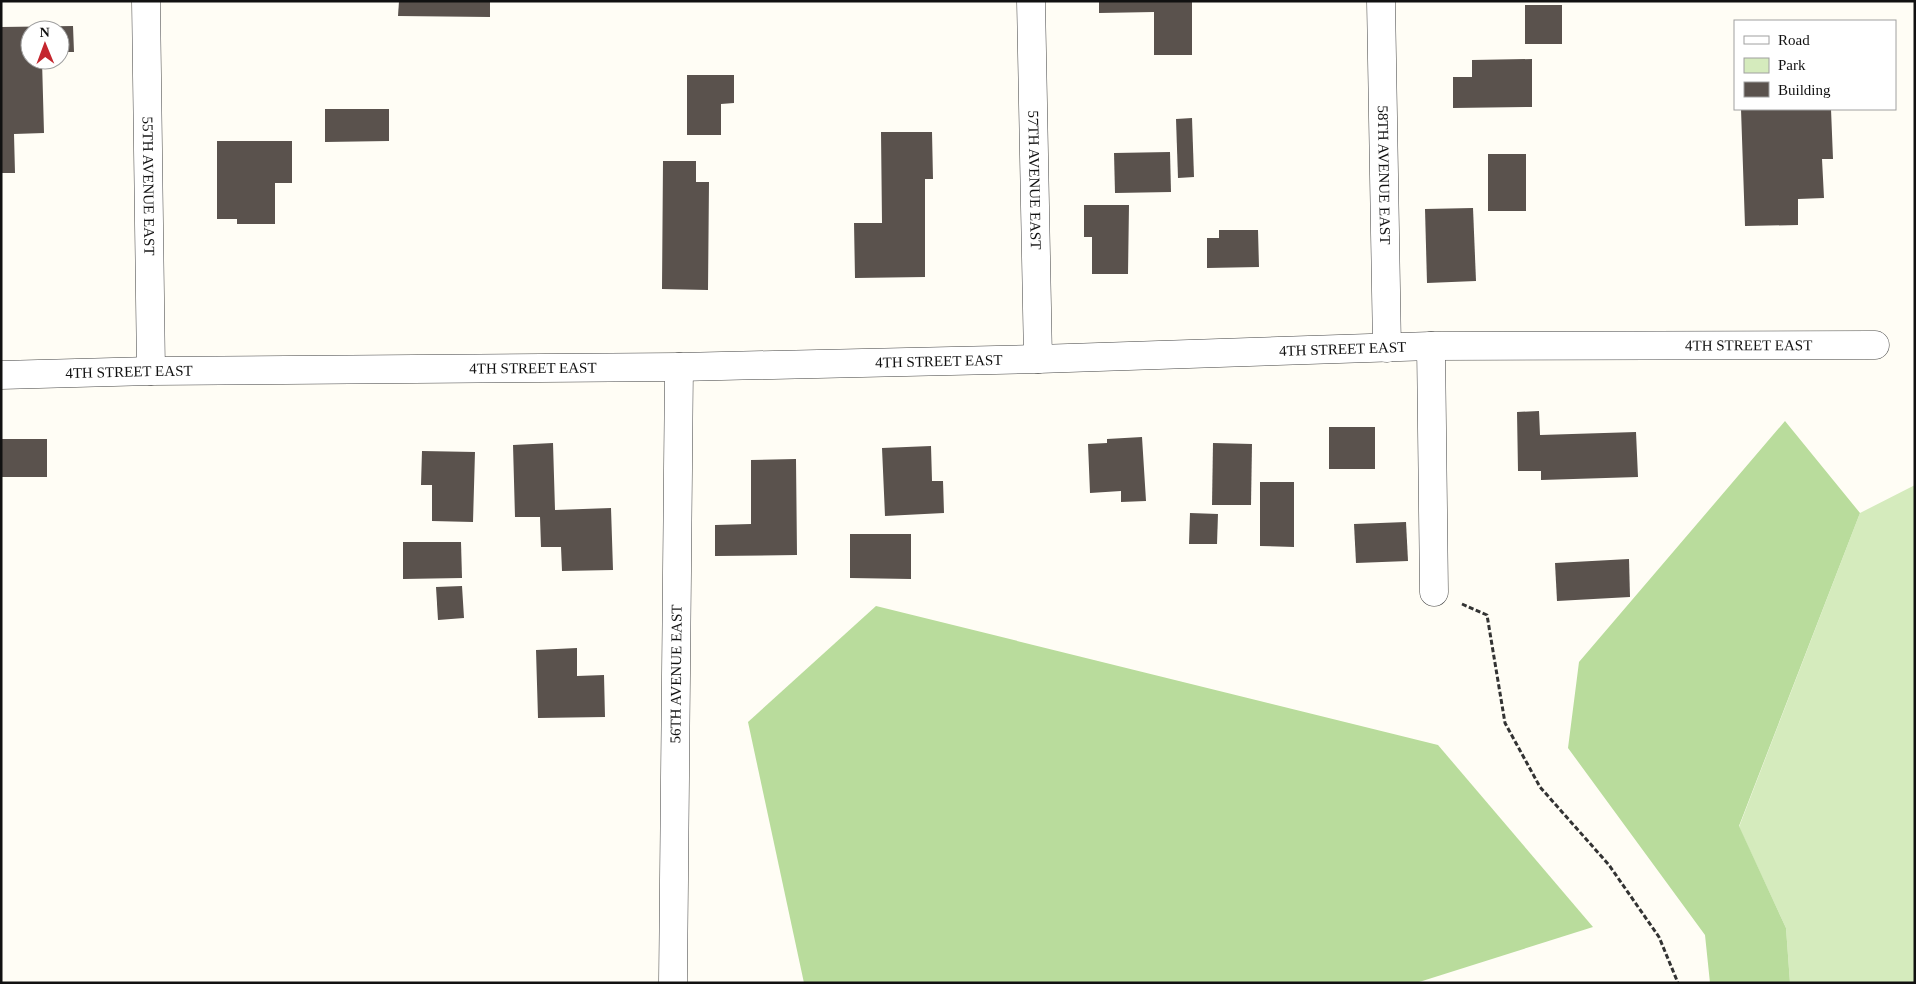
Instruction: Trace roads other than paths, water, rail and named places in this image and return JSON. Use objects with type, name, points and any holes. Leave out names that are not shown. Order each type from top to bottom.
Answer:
[{"type":"street","name":"55TH AVENUE EAST","points":[[146,1],[152,371]]},
{"type":"street","name":"57TH AVENUE EAST","points":[[1031,1],[1038,359]]},
{"type":"street","name":"58TH AVENUE EAST","points":[[1381,1],[1387,348]]},
{"type":"street","name":"4TH STREET EAST","points":[[1,375],[152,371],[679,367],[1038,359],[1431,346],[1875,345]]},
{"type":"street","points":[[1431,346],[1434,592]]},
{"type":"street","name":"56TH AVENUE EAST","points":[[673,983],[679,367]]}]
